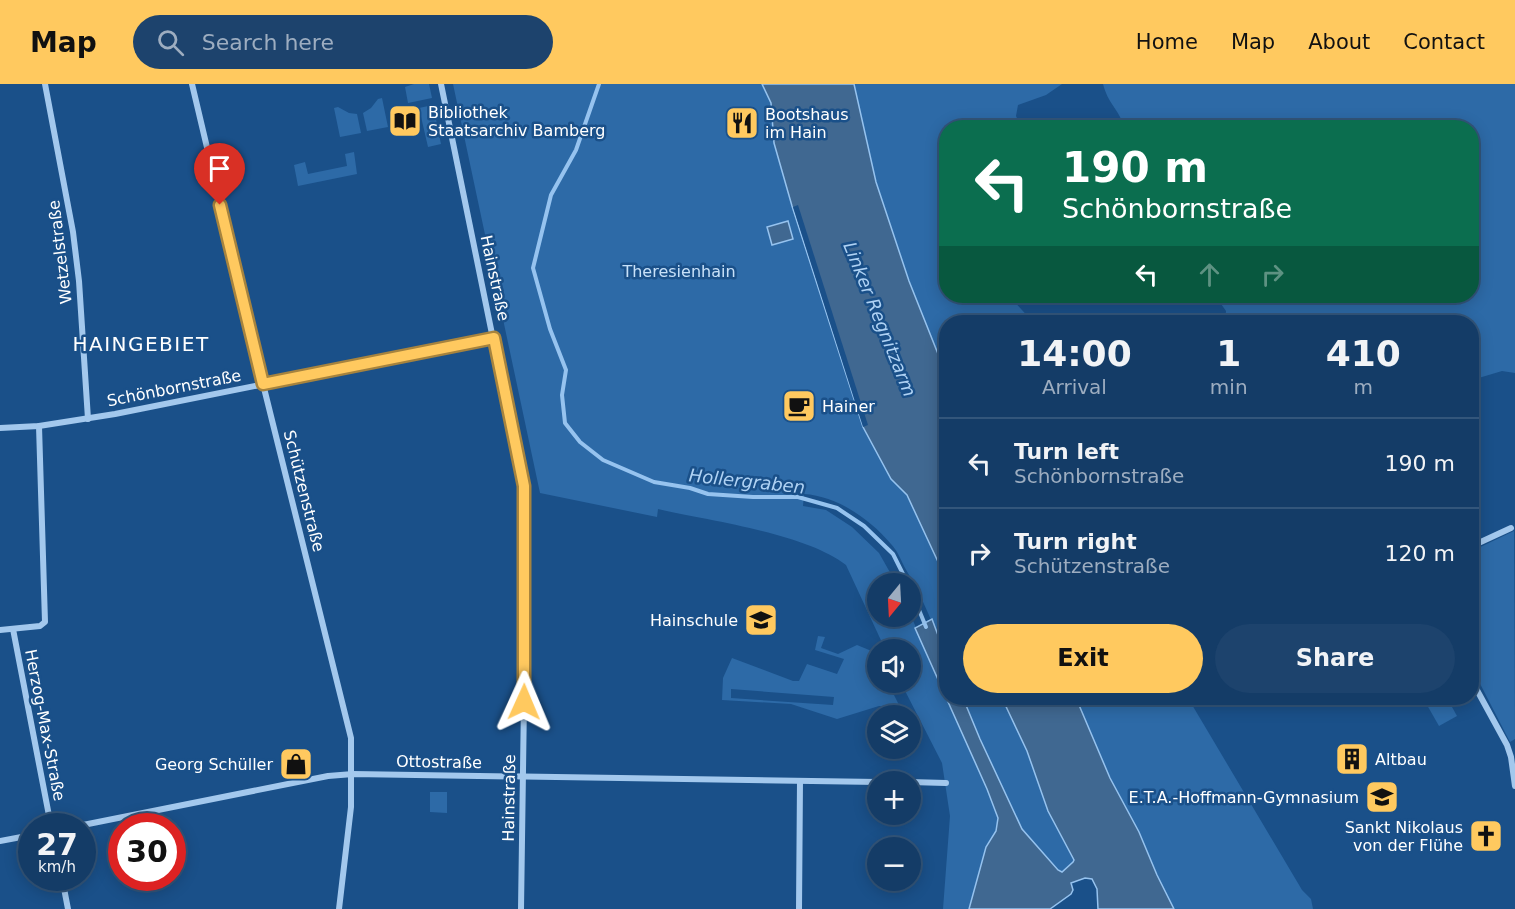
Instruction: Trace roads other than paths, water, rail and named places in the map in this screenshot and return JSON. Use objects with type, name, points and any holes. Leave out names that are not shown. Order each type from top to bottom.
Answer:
[{"type":"street","name":"Wetzelstraße","points":[[45,84],[73,232],[79,281],[88,419]]},
{"type":"street","name":"Schützenstraße","points":[[192,84],[263,384],[351,738],[353,774],[351,807],[339,909]]},
{"type":"street","name":"Hainstraße","points":[[441,84],[524,486],[521,909]]},
{"type":"street","name":"Schönbornstraße","points":[[0,428],[39,426],[88,419],[494,338]]},
{"type":"street","points":[[0,630],[40,626],[45,622],[39,426]]},
{"type":"street","points":[[1479,543],[1511,528]]},
{"type":"street","name":"Herzog-Max-Straße","points":[[13,629],[48,813]]},
{"type":"street","points":[[1479,694],[1507,745],[1515,786]]},
{"type":"street","name":"Ottostraße","points":[[96,822],[327,776],[353,774],[867,782]]},
{"type":"street","points":[[799,909],[800,781]]},
{"type":"street","points":[[921,782],[946,783]]},
{"type":"street","points":[[0,841],[18,838]]},
{"type":"street","points":[[65,891],[68,909]]},
{"type":"water","name":"Linker Regnitzarm","points":[[762,84],[854,84],[876,182],[909,281],[939,356],[939,564],[907,495],[891,479],[863,427],[774,143],[771,103]]},
{"type":"water","points":[[788,221],[793,239],[772,245],[767,227]]},
{"type":"water","points":[[932,619],[939,638],[939,681],[921,639],[915,628],[921,627]]},
{"type":"water","points":[[949,705],[966,705],[1022,829],[1058,870],[1062,872],[1073,862],[1048,811],[1027,751],[1005,705],[1079,705],[1110,778],[1139,832],[1174,909],[1098,909],[1097,889],[1092,879],[1085,878],[1071,883],[1073,890],[1071,894],[1050,909],[969,909],[986,847],[996,831],[998,818]]},
{"type":"waterway","name":"Hollergraben","points":[[599,84],[576,150],[551,195],[533,268],[550,329],[566,370],[562,395],[565,423],[580,442],[603,460],[654,482],[690,488],[708,494],[798,497],[837,508],[864,526],[893,554],[902,573]]},
{"type":"waterway","name":"Hollergraben","points":[[921,615],[926,627]]},
{"type":"place","name":"Bibliothek Staatsarchiv Bamberg","points":[[405,121]]},
{"type":"place","name":"Bootshaus im Hain","points":[[742,123]]},
{"type":"place","name":"Hainer","points":[[799,406]]},
{"type":"place","name":"Hainschule","points":[[761,620]]},
{"type":"place","name":"Altbau","points":[[1352,759]]},
{"type":"place","name":"Georg Schüller","points":[[296,764]]},
{"type":"place","name":"E.T.A.-Hoffmann-Gymnasium","points":[[1382,797]]},
{"type":"place","name":"Sankt Nikolaus von der Flühe","points":[[1486,836]]},
{"type":"district","name":"HAINGEBIET","points":[[141,344]]},
{"type":"park label","name":"Theresienhain","points":[[679,271]]}]
